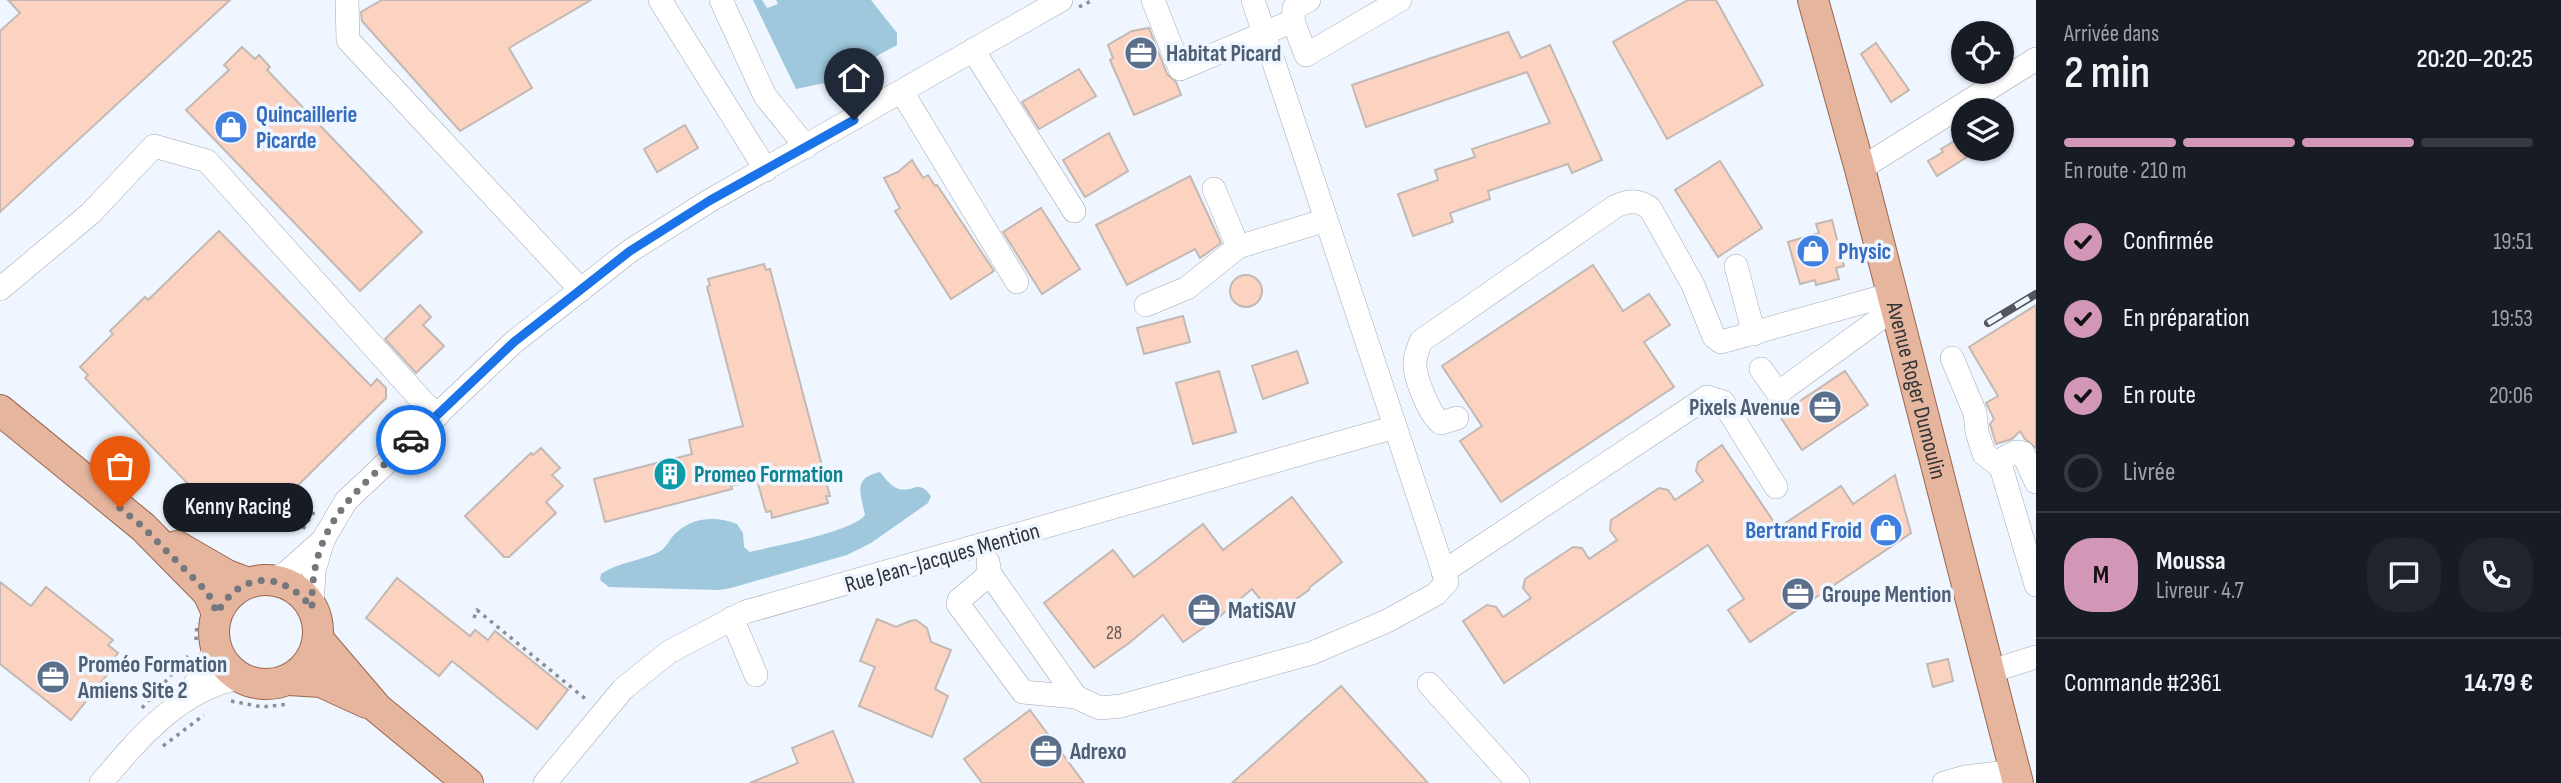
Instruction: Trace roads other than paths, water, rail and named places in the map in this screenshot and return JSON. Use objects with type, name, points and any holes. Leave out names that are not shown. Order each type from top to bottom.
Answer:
[{"type":"main road","name":"Avenue Roger Dumoulin","points":[[1813,0],[1860,169],[2016,777]]},
{"type":"main road","points":[[0,410],[143,527],[208,593],[217,613]]},
{"type":"main road","points":[[143,527],[227,575],[288,585],[302,595],[312,608],[318,639],[313,656],[290,692]]},
{"type":"main road","points":[[260,582],[235,590],[217,613],[214,625],[216,648],[221,660],[240,678],[290,692],[321,682],[377,708]]},
{"type":"main road","points":[[318,639],[377,708],[468,783]]},
{"type":"street","points":[[346,0],[348,40],[581,290]]},
{"type":"street","points":[[660,0],[766,170]]},
{"type":"street","points":[[721,0],[765,96],[806,147]]},
{"type":"street","points":[[1153,0],[1180,69],[1293,21]]},
{"type":"street","points":[[1253,0],[1445,577]]},
{"type":"street","points":[[1309,0],[1294,8],[1293,21],[1306,55],[1399,0]]},
{"type":"street","points":[[312,608],[314,571],[323,540],[346,501],[514,342],[630,251],[709,201],[974,50],[1066,6]]},
{"type":"street","points":[[974,50],[1074,211]]},
{"type":"street","points":[[1860,169],[2036,59]]},
{"type":"street","points":[[902,92],[1017,282]]},
{"type":"street","points":[[0,289],[91,213],[154,146],[207,162],[415,393],[438,415]]},
{"type":"street","points":[[1214,189],[1238,247]]},
{"type":"street","points":[[1457,418],[1441,423],[1431,412],[1415,367],[1416,352],[1421,341],[1606,213],[1629,201],[1641,202],[1650,208],[1693,285],[1714,337],[1721,342],[1894,301]]},
{"type":"street","points":[[1146,305],[1187,288],[1238,247],[1326,220]]},
{"type":"street","points":[[1736,266],[1754,334]]},
{"type":"street","points":[[1761,369],[1778,393],[1894,301]]},
{"type":"street","points":[[1952,358],[1975,413],[1977,432],[1984,454],[2001,467]]},
{"type":"street","points":[[990,574],[959,600],[958,604],[1023,692],[1076,696],[1100,708],[1121,706],[1312,653],[1387,621],[1436,594],[1445,577],[1707,397],[1723,402],[1776,488]]},
{"type":"street","name":"Rue Jean-Jacques Mention","points":[[545,783],[623,689],[669,652],[745,612],[1395,427]]},
{"type":"street","points":[[2036,482],[2023,453],[2016,452],[2004,458],[2001,467],[2036,585]]},
{"type":"street","points":[[260,582],[286,573],[323,540]]},
{"type":"street","points":[[985,545],[990,574],[1076,696]]},
{"type":"street","points":[[732,618],[756,675]]},
{"type":"street","points":[[186,699],[216,648]]},
{"type":"street","points":[[1989,668],[2001,668],[2036,657]]},
{"type":"street","points":[[102,783],[135,743],[186,699],[214,684],[240,678]]},
{"type":"street","points":[[1429,684],[1518,783]]},
{"type":"street","points":[[1944,783],[1965,777],[2016,777]]},
{"type":"water","points":[[753,0],[762,0],[767,8],[778,4],[776,0],[871,0],[897,33],[897,45],[829,82],[796,89]]},
{"type":"water","points":[[880,472],[896,488],[904,490],[919,487],[931,496],[928,503],[871,543],[847,555],[719,590],[609,587],[600,580],[601,574],[608,570],[662,550],[676,533],[697,521],[713,519],[737,524],[743,533],[744,547],[750,552],[812,538],[845,527],[865,515],[860,488],[865,478]]},
{"type":"railway","points":[[1988,323],[2036,294]]},
{"type":"place","name":"Habitat Picard","points":[[1141,53]]},
{"type":"place","name":"Quincaillerie Picarde","points":[[231,127]]},
{"type":"place","name":"Physic","points":[[1813,251]]},
{"type":"place","name":"Pixels Avenue","points":[[1825,407]]},
{"type":"place","name":"Promeo Formation","points":[[670,474]]},
{"type":"place","name":"Kenny Racing","points":[[120,508]]},
{"type":"place","name":"Bertrand Froid","points":[[1886,530]]},
{"type":"place","name":"Groupe Mention","points":[[1798,594]]},
{"type":"place","name":"MatiSAV","points":[[1204,610]]},
{"type":"place","name":"Proméo Formation Amiens Site 2","points":[[53,677]]},
{"type":"place","name":"Adrexo","points":[[1046,751]]}]
